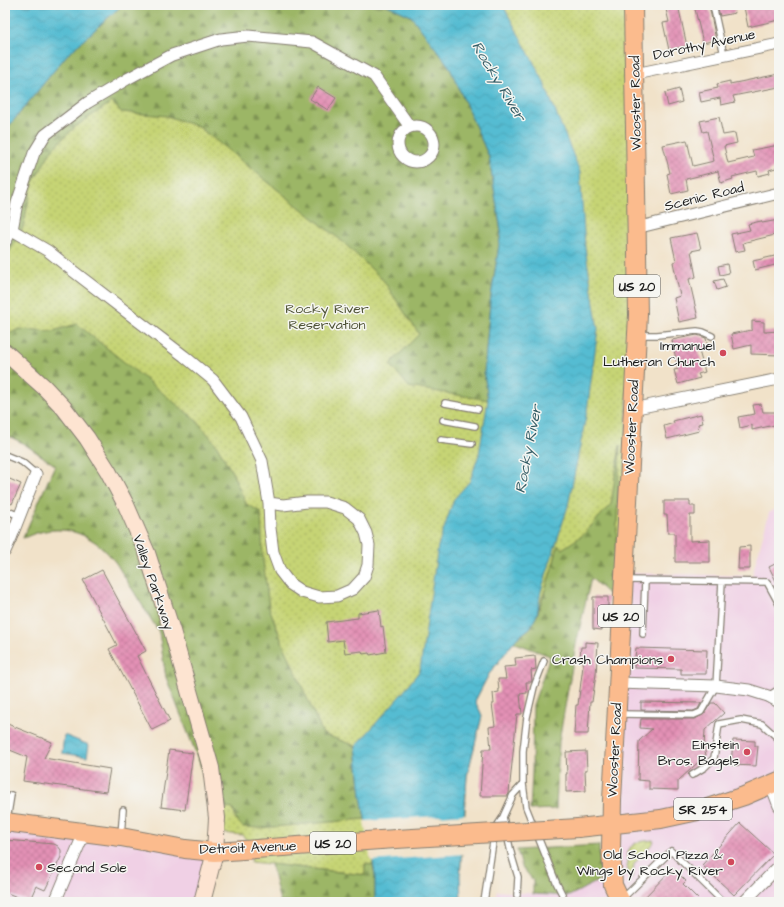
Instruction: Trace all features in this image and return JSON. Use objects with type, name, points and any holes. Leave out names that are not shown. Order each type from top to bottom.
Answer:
[{"type":"main road","name":"Wooster Road","points":[[620,901],[613,885],[611,848],[616,714],[638,314],[633,5]]},
{"type":"main road","name":"SR 254","points":[[612,824],[661,819],[698,811],[744,796],[775,783]]},
{"type":"main road","name":"Detroit Avenue","points":[[6,822],[185,849],[215,852],[578,828],[612,824]]},
{"type":"street","points":[[5,242],[12,230],[17,203],[34,153],[45,134],[87,103],[129,78],[172,55],[221,39],[248,36],[312,42],[374,76],[410,127]]},
{"type":"street","name":"Dorothy Avenue","points":[[634,74],[779,44]]},
{"type":"street","name":"Scenic Road","points":[[636,228],[779,193]]},
{"type":"street","points":[[12,230],[48,251],[213,380],[241,417],[262,461],[269,503],[270,528],[274,552],[280,571],[290,584],[302,592],[319,597],[337,596],[353,589],[364,577],[368,565],[369,545],[366,532],[359,519],[345,508],[326,502],[307,502],[283,505],[269,503]]},
{"type":"street","name":"Valley Parkway","points":[[5,352],[44,387],[64,408],[87,438],[108,471],[129,512],[149,560],[172,631],[211,768],[217,825],[215,852],[202,902]]},
{"type":"street","points":[[632,408],[779,379]]},
{"type":"street","points":[[5,551],[8,537],[20,516],[36,474]]},
{"type":"street","points":[[618,683],[716,686],[749,690],[768,696],[779,702]]},
{"type":"street","points":[[775,783],[779,806]]},
{"type":"street","points":[[55,902],[84,833]]},
{"type":"street","points":[[744,902],[779,866]]},
{"type":"lane","points":[[713,5],[724,55]]},
{"type":"lane","points":[[637,335],[657,335],[697,331],[712,336]]},
{"type":"lane","points":[[445,403],[478,409]]},
{"type":"lane","points":[[443,420],[475,426]]},
{"type":"lane","points":[[441,440],[472,444]]},
{"type":"lane","points":[[5,455],[22,462],[36,474]]},
{"type":"lane","points":[[5,510],[20,516]]},
{"type":"lane","points":[[623,580],[767,582],[779,604]]},
{"type":"lane","points":[[643,634],[645,581]]},
{"type":"lane","points":[[616,714],[694,715],[701,712],[716,686],[722,582]]},
{"type":"lane","points":[[544,661],[534,687],[527,717],[523,751],[523,784],[526,807],[556,882],[566,902]]},
{"type":"lane","points":[[768,696],[779,689]]},
{"type":"lane","points":[[692,775],[705,767],[714,758],[719,724],[741,720],[762,724],[779,739]]},
{"type":"lane","points":[[484,902],[495,829],[504,818],[513,795],[523,784]]},
{"type":"lane","points":[[6,822],[11,795]]},
{"type":"lane","points":[[120,838],[123,810]]},
{"type":"lane","points":[[504,818],[512,857],[518,877],[517,895]]},
{"type":"lane","points":[[620,901],[671,851],[723,902]]},
{"type":"shaded area","points":[[779,507],[779,902],[627,902],[619,886],[617,853],[629,573],[752,576],[769,513]]},
{"type":"shaded area","points":[[5,825],[211,854],[197,902],[5,902]]},
{"type":"shaded area","points":[[600,880],[614,902],[495,902],[497,891],[569,896]]},
{"type":"green space","name":"Rocky River Reservation","points":[[5,5],[628,5],[635,135],[621,605],[558,545],[537,615],[530,628],[517,638],[489,674],[475,701],[482,716],[467,776],[460,875],[365,864],[366,875],[251,862],[254,849],[242,835],[212,832],[215,806],[166,677],[159,632],[116,563],[101,546],[83,535],[73,532],[51,530],[38,532],[23,538],[55,465],[23,443],[5,434]]},
{"type":"green space","points":[[123,5],[387,5],[411,16],[449,66],[489,157],[501,232],[490,303],[484,373],[488,400],[409,387],[390,364],[419,334],[383,280],[343,242],[199,127],[167,116],[121,112],[112,102],[76,126],[53,148],[32,184],[23,227],[5,260],[5,131],[66,56]]},
{"type":"green space","points":[[77,324],[196,420],[216,444],[232,472],[246,504],[261,512],[263,560],[269,607],[281,639],[323,734],[356,746],[365,819],[261,828],[243,827],[236,820],[233,809],[215,806],[166,677],[159,632],[116,563],[101,546],[83,535],[73,532],[51,530],[38,532],[23,538],[55,465],[23,443],[5,434],[5,336],[19,329],[53,331]]},
{"type":"green space","points":[[620,445],[614,599],[591,578],[576,644],[559,741],[556,809],[530,810],[533,705],[550,656],[513,642],[530,628],[537,615],[558,545],[562,549],[583,535],[611,504]]},
{"type":"green space","points":[[653,840],[654,842],[634,864],[633,876],[630,880],[627,860],[628,851],[638,842]]},
{"type":"green space","points":[[599,845],[600,880],[569,896],[533,894],[533,880],[522,867],[517,850]]},
{"type":"green space","points":[[271,864],[365,875],[365,864],[373,865],[375,874],[375,902],[280,902]]},
{"type":"water","points":[[5,5],[123,5],[66,56],[5,131]]},
{"type":"water","name":"Rocky River","points":[[387,5],[501,5],[505,9],[542,78],[580,172],[585,247],[598,329],[587,411],[568,506],[541,591],[537,615],[530,628],[517,638],[489,674],[475,701],[482,716],[467,776],[460,875],[461,902],[375,902],[375,874],[361,796],[356,746],[405,690],[420,670],[438,546],[454,499],[470,481],[479,454],[488,400],[484,373],[490,303],[501,232],[489,157],[449,66],[411,16]]},
{"type":"water","points":[[64,735],[89,745],[87,757],[62,753]]},
{"type":"pier","points":[[466,814],[464,854],[371,861],[364,821]]},
{"type":"building","points":[[665,5],[678,5],[687,46],[669,50],[663,23],[669,22]]},
{"type":"building","points":[[694,5],[709,5],[716,40],[703,43]]},
{"type":"building","points":[[717,5],[733,5],[735,13],[720,16]]},
{"type":"building","points":[[754,5],[779,5],[779,20],[748,27],[744,7]]},
{"type":"building","points":[[779,74],[779,87],[733,96],[735,102],[721,105],[720,98],[701,102],[699,92],[718,88],[717,84],[730,81],[730,84]]},
{"type":"building","points":[[318,87],[336,98],[328,110],[310,99]]},
{"type":"building","points":[[679,89],[682,102],[668,106],[665,93]]},
{"type":"building","points":[[719,117],[723,135],[735,133],[737,143],[724,146],[728,163],[754,157],[752,150],[779,145],[779,167],[769,170],[770,173],[758,176],[757,171],[732,177],[733,179],[721,183],[718,171],[686,179],[688,190],[671,194],[667,174],[670,173],[663,145],[687,140],[693,166],[714,161],[707,131],[703,132],[700,121]]},
{"type":"building","points":[[779,220],[779,234],[743,243],[745,250],[735,252],[731,234],[750,230],[748,224],[761,221],[762,223]]},
{"type":"building","points":[[697,233],[701,249],[691,251],[696,277],[689,279],[698,318],[679,322],[674,298],[680,296],[673,262],[676,261],[671,238]]},
{"type":"building","points":[[779,255],[779,264],[755,270],[753,261]]},
{"type":"building","points":[[727,264],[729,273],[720,275],[718,266]]},
{"type":"building","points":[[723,279],[726,287],[717,290],[714,281]]},
{"type":"building","points":[[752,321],[764,322],[764,332],[779,331],[779,355],[751,354],[751,345],[734,349],[731,334],[752,330]]},
{"type":"building","points":[[697,335],[706,338],[708,349],[699,351],[705,372],[698,374],[700,378],[678,384],[674,370],[678,369],[672,340]]},
{"type":"building","points":[[761,404],[763,412],[779,412],[779,424],[752,430],[752,425],[740,428],[738,417],[755,414],[753,405]]},
{"type":"building","points":[[701,414],[703,423],[698,424],[699,431],[667,439],[664,426],[674,423],[673,421]]},
{"type":"building","points":[[5,477],[21,484],[12,504],[5,501]]},
{"type":"building","points":[[664,501],[690,501],[690,506],[695,506],[695,515],[690,515],[690,541],[710,540],[710,562],[675,562],[675,533],[668,533],[667,515],[664,515]]},
{"type":"building","points":[[750,546],[750,569],[738,569],[739,547]]},
{"type":"building","points":[[779,562],[779,587],[769,567]]},
{"type":"building","points":[[102,570],[146,651],[137,656],[170,721],[152,730],[109,649],[117,645],[83,580]]},
{"type":"building","points":[[593,597],[608,597],[608,610],[602,610],[602,630],[593,629]]},
{"type":"building","points":[[379,610],[381,627],[383,626],[386,652],[370,655],[369,653],[363,654],[362,651],[345,653],[343,640],[328,642],[326,622],[358,618],[358,613]]},
{"type":"building","points":[[585,642],[598,643],[596,674],[592,702],[590,702],[588,734],[574,734],[576,705],[578,705],[584,658],[580,658],[581,647],[585,647]]},
{"type":"building","name":"Crash Champions","points":[[636,648],[707,650],[706,674],[681,674],[681,669],[634,668]]},
{"type":"building","points":[[535,656],[536,669],[531,670],[532,682],[526,682],[527,693],[520,694],[522,714],[517,714],[508,796],[480,796],[483,749],[491,749],[489,727],[495,726],[492,704],[494,704],[493,693],[499,692],[498,679],[506,679],[504,667],[516,666],[515,658]]},
{"type":"building","points":[[641,702],[701,703],[698,709],[693,711],[641,710]]},
{"type":"building","points":[[711,703],[715,703],[724,713],[705,730],[704,748],[706,755],[678,781],[678,790],[649,789],[649,781],[638,780],[639,741],[652,729],[640,728],[641,719],[695,719],[704,714]]},
{"type":"building","points":[[5,723],[52,742],[44,758],[110,769],[106,792],[23,781],[27,757],[5,748]]},
{"type":"building","points":[[733,740],[755,741],[755,746],[758,746],[756,766],[731,765]]},
{"type":"building","points":[[169,750],[193,753],[185,810],[161,807]]},
{"type":"building","points":[[586,751],[586,791],[566,792],[566,752]]},
{"type":"building","points":[[740,823],[774,854],[734,895],[702,865]]},
{"type":"building","points":[[5,840],[54,844],[61,850],[61,857],[45,890],[36,886],[29,902],[5,892]]},
{"type":"building","points":[[673,868],[686,881],[683,884],[701,902],[640,902]]},
{"type":"place","name":"Immanuel Lutheran Church","points":[[723,353]]},
{"type":"place","name":"Crash Champions","points":[[671,659]]},
{"type":"place","name":"Einstein Bros. Bagels","points":[[747,752]]},
{"type":"place","name":"Old School Pizza & Wings by Rocky River","points":[[731,862]]},
{"type":"place","name":"Second Sole","points":[[39,867]]}]
